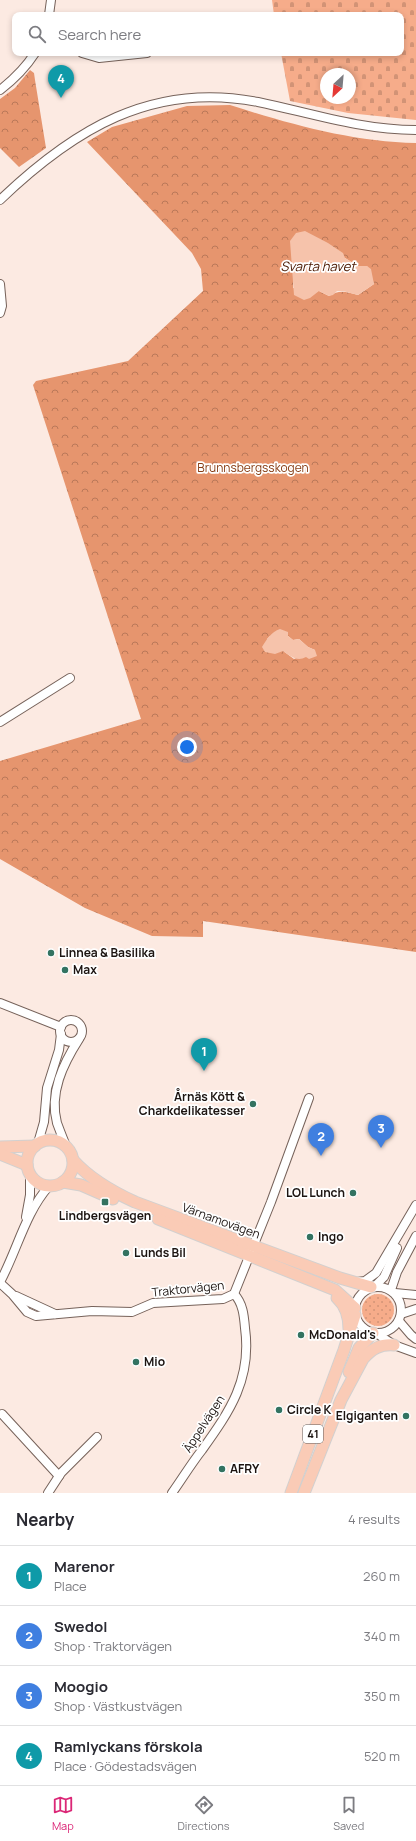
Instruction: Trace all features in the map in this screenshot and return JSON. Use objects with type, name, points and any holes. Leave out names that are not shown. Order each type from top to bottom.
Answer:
[{"type":"main road","points":[[0,1147],[36,1144],[52,1140],[60,1142],[66,1146],[71,1152],[73,1160],[70,1174],[63,1182],[49,1186],[38,1182],[28,1169],[0,1154]]},
{"type":"main road","points":[[28,1169],[29,1152],[36,1144]]},
{"type":"main road","name":"Värnamovägen","points":[[73,1160],[88,1176],[122,1196],[251,1252],[324,1289],[342,1304],[349,1319],[347,1341]]},
{"type":"main road","name":"Värnamovägen","points":[[63,1182],[81,1185],[251,1252],[373,1287]]},
{"type":"main road","name":"Värnamovägen","points":[[289,1271],[335,1290],[355,1311]]},
{"type":"main road","name":"41","points":[[291,1493],[347,1341],[355,1311]]},
{"type":"main road","name":"41","points":[[304,1493],[341,1400],[355,1355],[374,1333]]},
{"type":"main road","name":"41","points":[[341,1400],[368,1353],[379,1346],[394,1345]]},
{"type":"street","points":[[49,12],[51,0]]},
{"type":"street","points":[[0,90],[9,83],[33,56]]},
{"type":"street","points":[[92,56],[99,58],[118,56]]},
{"type":"street","points":[[0,200],[26,175],[68,143],[112,119],[148,105],[167,101],[185,98],[227,98],[256,102],[349,122],[416,130]]},
{"type":"street","points":[[0,284],[2,306],[0,313]]},
{"type":"street","points":[[0,722],[70,678]]},
{"type":"street","points":[[0,1003],[61,1030]]},
{"type":"street","points":[[36,1144],[44,1122],[47,1088],[60,1050],[61,1030],[70,1020],[77,1022],[82,1028],[79,1039],[62,1070],[57,1090],[57,1123],[66,1146]]},
{"type":"street","points":[[61,1030],[62,1038],[68,1042],[79,1039]]},
{"type":"street","name":"Traktorvägen","points":[[0,1283],[12,1294],[55,1314],[92,1311],[132,1312],[154,1303],[223,1299],[234,1294],[271,1202],[309,1098]]},
{"type":"street","points":[[24,1227],[30,1195],[28,1169]]},
{"type":"street","points":[[0,1283],[24,1227],[38,1200],[49,1186]]},
{"type":"street","points":[[356,1282],[365,1281],[376,1273],[416,1205]]},
{"type":"street","points":[[373,1287],[381,1281],[386,1273],[411,1214]]},
{"type":"street","points":[[416,1236],[397,1272],[393,1292],[401,1303],[400,1318],[411,1335],[416,1339]]},
{"type":"street","points":[[373,1287],[383,1287],[393,1292],[416,1295]]},
{"type":"street","name":"41","points":[[355,1311],[362,1293],[373,1287]]},
{"type":"street","name":"Äppelvägen","points":[[174,1492],[224,1419],[240,1387],[246,1363],[246,1336],[242,1307],[234,1294]]},
{"type":"street","points":[[400,1318],[416,1309]]},
{"type":"street","points":[[355,1311],[360,1324],[394,1345],[416,1354]]},
{"type":"street","name":"41","points":[[374,1333],[387,1332],[400,1318]]},
{"type":"street","points":[[2,1414],[59,1476]]},
{"type":"street","points":[[48,1493],[59,1476],[96,1437]]},
{"type":"green space","points":[[272,0],[416,0],[416,120],[348,113],[290,101],[282,56],[404,56],[404,12],[274,12]]},
{"type":"green space","points":[[30,70],[34,73],[46,148],[19,167],[0,148],[0,99],[15,88]]},
{"type":"green space","name":"Brunnsbergsskogen","points":[[230,105],[275,119],[345,136],[392,142],[416,143],[416,952],[203,921],[203,937],[152,936],[85,908],[0,859],[0,761],[141,719],[33,385],[36,381],[128,361],[203,291],[201,269],[192,253],[87,142],[112,127],[187,106]],"holes":[[[345,258],[358,266],[367,266],[374,284],[358,295],[346,292],[336,292],[329,296],[319,291],[293,288],[293,273]],[[270,636],[288,636],[293,640],[299,639],[308,647],[315,650],[294,659],[267,639]]]},
{"type":"green space","points":[[375,1294],[381,1294],[391,1301],[394,1310],[393,1316],[387,1323],[381,1326],[375,1326],[365,1319],[362,1313],[362,1307],[369,1297]]},
{"type":"water","name":"Svarta havet","points":[[305,231],[328,243],[343,253],[345,258],[358,266],[367,266],[371,269],[374,284],[358,295],[337,291],[333,295],[329,296],[319,291],[310,298],[304,300],[294,295],[290,241],[296,233]]},
{"type":"water","points":[[280,629],[288,632],[288,636],[293,640],[299,639],[308,647],[315,650],[317,656],[309,659],[306,657],[297,659],[283,651],[275,654],[265,652],[262,647],[272,634]]},
{"type":"place","name":"Ramlyckans förskola","points":[[61,98]]},
{"type":"place","name":"Linnea & Basilika","points":[[51,953]]},
{"type":"place","name":"Max","points":[[65,970]]},
{"type":"place","name":"Marenor","points":[[204,1071]]},
{"type":"place","name":"Årnäs Kött & Charkdelikatesser","points":[[253,1104]]},
{"type":"place","name":"Moogio","points":[[381,1148]]},
{"type":"place","name":"Swedol","points":[[321,1156]]},
{"type":"place","name":"LOL Lunch","points":[[353,1193]]},
{"type":"place","name":"Lindbergsvägen","points":[[105,1202]]},
{"type":"place","name":"Ingo","points":[[310,1237]]},
{"type":"place","name":"Lunds Bil","points":[[126,1253]]},
{"type":"place","name":"McDonald's","points":[[301,1335]]},
{"type":"place","name":"Mio","points":[[136,1362]]},
{"type":"place","name":"Circle K","points":[[279,1410]]},
{"type":"place","name":"Elgiganten","points":[[406,1416]]},
{"type":"place","name":"AFRY","points":[[222,1469]]}]
